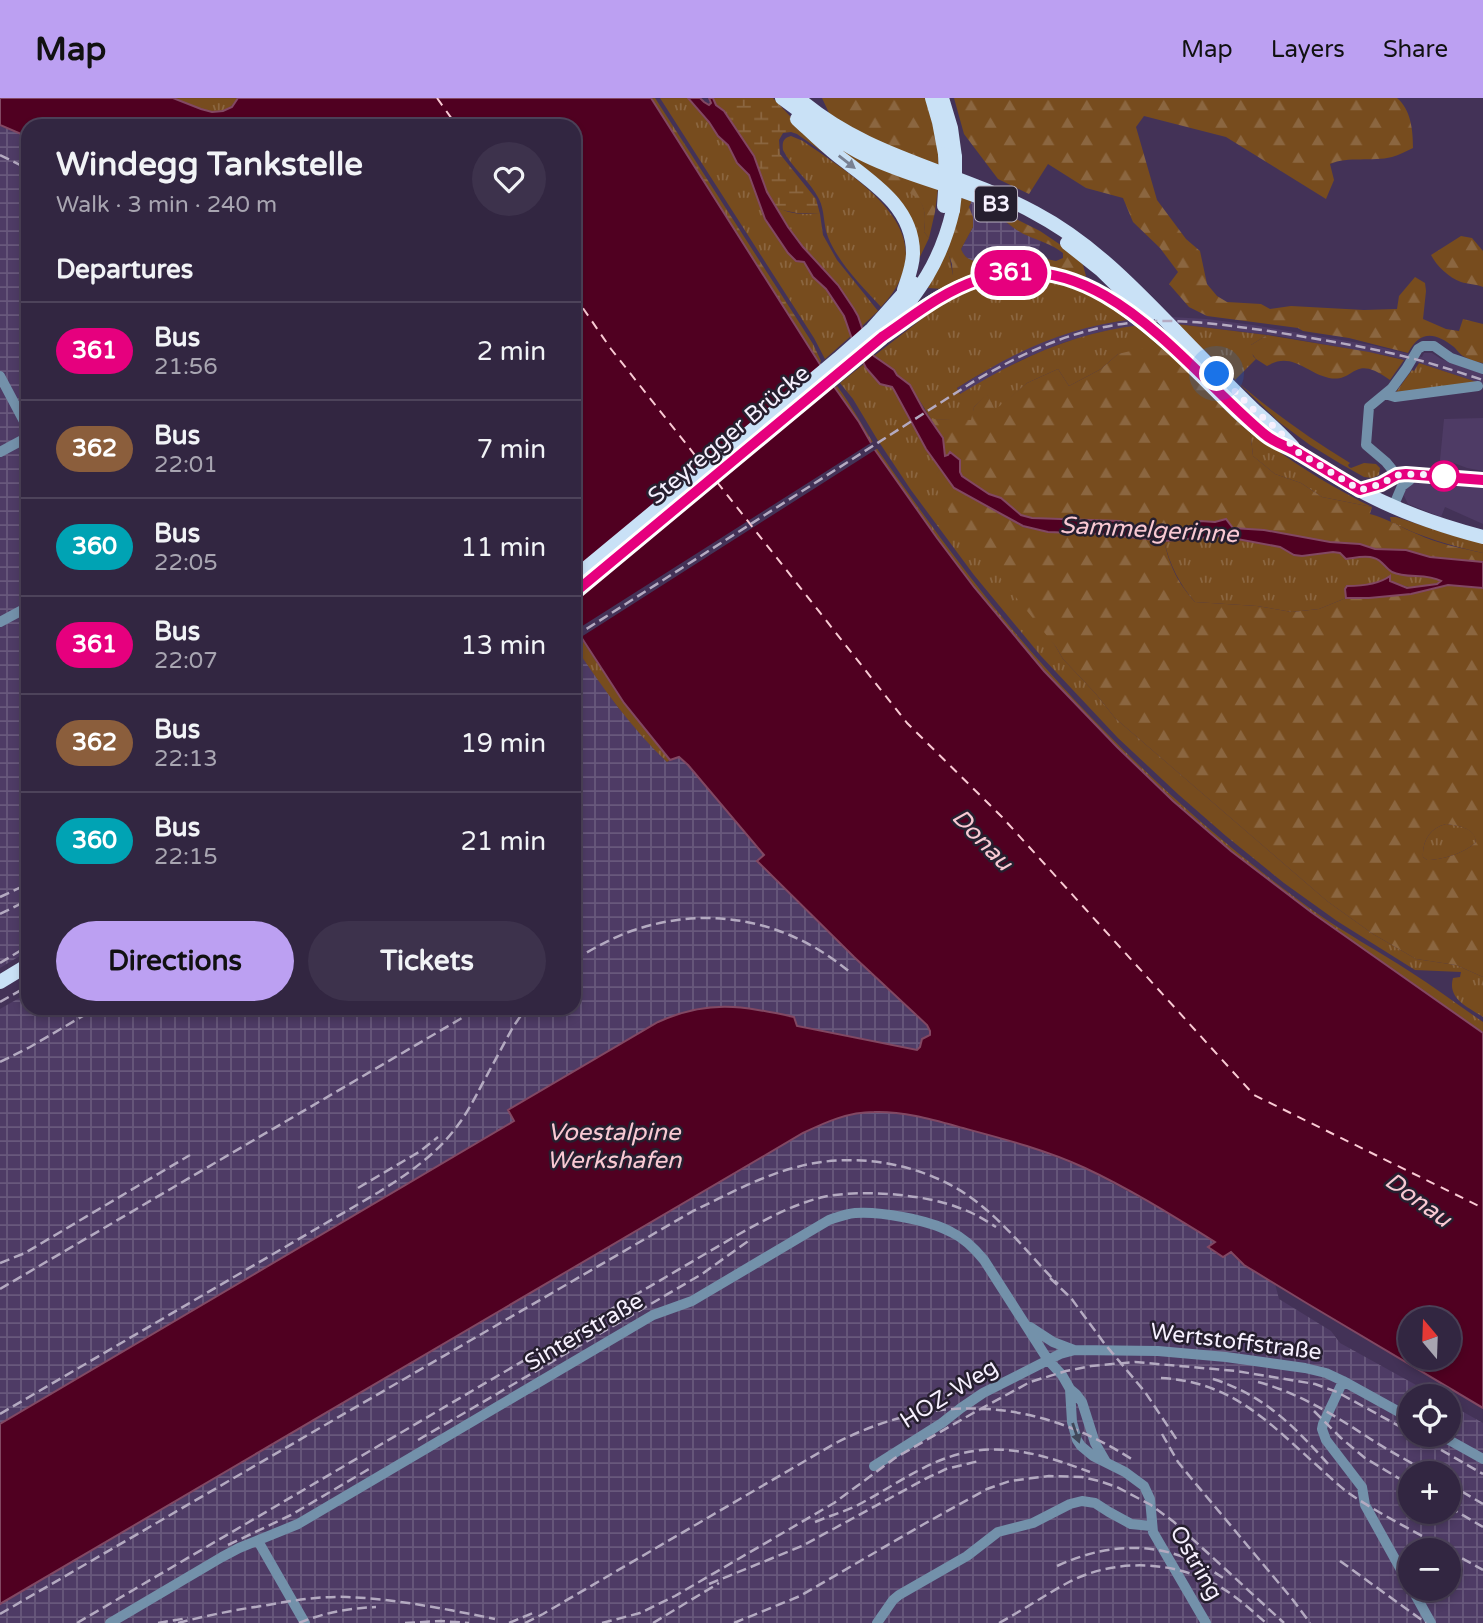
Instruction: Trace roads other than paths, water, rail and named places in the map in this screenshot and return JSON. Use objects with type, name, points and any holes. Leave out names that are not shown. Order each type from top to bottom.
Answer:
[{"type":"main road","points":[[781,98],[803,125],[883,191],[899,209],[909,231],[913,253],[907,306]]},
{"type":"main road","name":"B3","points":[[781,98],[842,142],[867,156],[915,176],[987,200],[1045,228],[1101,270],[1181,354],[1270,439],[1298,452],[1387,504],[1415,516],[1483,537]]},
{"type":"main road","name":"B3","points":[[798,98],[831,122],[873,146],[1013,201],[1076,238],[1118,272],[1217,374],[1298,452]]},
{"type":"main road","name":"B3","points":[[807,98],[831,122]]},
{"type":"main road","name":"B3","points":[[907,306],[937,260],[946,237],[948,208],[956,181],[932,98]]},
{"type":"main road","name":"B3","points":[[942,98],[951,128],[950,155]]},
{"type":"main road","name":"B3","points":[[907,306],[987,276],[1023,272],[1046,274],[1082,283],[1109,297],[1181,354]]},
{"type":"main road","name":"Steyregger Brücke","points":[[581,587],[882,337],[907,306]]},
{"type":"main road","name":"Steyregger Brücke","points":[[581,572],[872,328],[907,306]]},
{"type":"main road","points":[[0,982],[21,969]]},
{"type":"main road","points":[[0,991],[21,979]]},
{"type":"street","points":[[1401,480],[1365,442],[1369,407],[1385,394],[1423,345],[1434,346],[1451,358],[1483,369]]},
{"type":"street","points":[[0,376],[21,416]]},
{"type":"street","points":[[1385,394],[1395,397],[1478,386]]},
{"type":"street","points":[[0,452],[21,441]]},
{"type":"street","points":[[1360,490],[1426,475],[1483,480]]},
{"type":"street","points":[[1387,504],[1391,482],[1401,480]]},
{"type":"street","points":[[0,622],[21,611]]},
{"type":"street","name":"Sinterstraße","points":[[110,1623],[222,1557],[298,1524],[653,1315],[692,1301],[829,1220],[844,1214],[872,1213],[925,1222],[953,1232],[984,1260],[1048,1360]]},
{"type":"street","points":[[1022,1321],[1045,1338],[1081,1350]]},
{"type":"street","points":[[1062,1375],[1065,1363],[1081,1350]]},
{"type":"street","name":"Wertstoffstraße","points":[[1048,1360],[1060,1354],[1081,1350],[1158,1351],[1305,1368],[1326,1373],[1398,1411]]},
{"type":"street","name":"Ostring","points":[[1048,1360],[1062,1375],[1070,1390],[1071,1413],[1077,1440],[1087,1452],[1135,1477],[1144,1486],[1150,1499],[1153,1532],[1206,1623]]},
{"type":"street","name":"HOZ-Weg","points":[[874,1466],[942,1423],[970,1401],[1048,1360]]},
{"type":"street","points":[[1343,1381],[1323,1424],[1323,1434],[1362,1487],[1365,1505],[1398,1565]]},
{"type":"street","name":"Ostring","points":[[1070,1390],[1082,1402],[1095,1443],[1106,1462]]},
{"type":"street","points":[[1461,1447],[1483,1459]]},
{"type":"street","points":[[877,1623],[898,1595],[967,1556],[998,1532],[1033,1523],[1070,1504],[1082,1501],[1095,1503],[1131,1524],[1151,1526]]},
{"type":"street","points":[[258,1541],[305,1623]]},
{"type":"street","points":[[1418,1601],[1430,1623]]},
{"type":"water","points":[[0,98],[173,98],[212,112],[232,107],[238,98],[651,98],[875,450],[974,587],[1044,671],[1173,801],[1231,851],[1311,912],[1483,1033],[1483,1408],[1461,1395],[1461,1384],[1443,1384],[1419,1370],[1461,1370],[1461,1307],[1398,1307],[1398,1357],[1244,1265],[1231,1252],[1223,1257],[1208,1247],[1215,1242],[1135,1194],[1085,1168],[1025,1145],[930,1119],[896,1113],[864,1112],[837,1118],[803,1133],[0,1604],[0,1424],[514,1121],[508,1110],[658,1022],[693,1010],[726,1007],[758,1010],[794,1017],[797,1026],[917,1050],[922,1039],[930,1035],[927,1025],[757,861],[764,855],[688,765],[679,757],[670,760],[624,703],[581,637],[581,119],[21,119],[21,134],[0,125]]},
{"type":"water","name":"Sammelgerinne","points":[[688,98],[700,98],[709,105],[709,98],[713,98],[716,105],[724,111],[754,156],[767,192],[788,227],[838,285],[854,309],[870,351],[910,385],[943,438],[945,456],[950,452],[960,460],[962,476],[989,494],[1001,498],[1021,515],[1032,518],[1120,521],[1156,531],[1187,532],[1195,530],[1200,521],[1215,522],[1226,519],[1233,528],[1264,530],[1330,542],[1360,544],[1375,549],[1406,550],[1430,557],[1483,562],[1483,588],[1448,585],[1411,594],[1346,598],[1347,586],[1370,584],[1390,576],[1390,581],[1407,588],[1437,584],[1441,581],[1398,574],[1371,557],[1346,559],[1340,553],[1333,552],[1294,555],[1280,547],[1221,536],[1164,541],[1101,534],[1048,532],[1023,526],[954,488],[926,449],[892,387],[880,384],[866,368],[844,316],[826,289],[813,277],[804,262],[796,261],[788,253],[765,219],[749,175],[737,163],[728,145]]},
{"type":"railway","points":[[0,155],[21,166]]},
{"type":"railway","points":[[581,633],[976,380],[1026,354],[1078,333],[1115,325],[1154,321],[1231,326],[1375,350],[1483,380]]},
{"type":"railway","points":[[0,897],[21,887]]},
{"type":"railway","points":[[0,914],[21,904]]},
{"type":"railway","points":[[581,956],[626,933],[656,924],[715,918],[773,929],[800,940],[851,973]]},
{"type":"railway","points":[[0,963],[21,950]]},
{"type":"railway","points":[[0,1002],[21,990]]},
{"type":"railway","points":[[0,1062],[84,1015]]},
{"type":"railway","points":[[0,1289],[467,1015]]},
{"type":"railway","points":[[479,1090],[521,1015]]},
{"type":"railway","points":[[0,1414],[401,1178],[432,1154],[450,1135],[483,1083]]},
{"type":"railway","points":[[358,1188],[419,1152],[438,1137]]},
{"type":"railway","points":[[0,1263],[25,1253],[190,1155]]},
{"type":"railway","points":[[0,1614],[693,1211],[770,1175],[821,1162],[845,1160],[870,1161],[919,1171],[942,1181],[983,1207],[1058,1284]]},
{"type":"railway","points":[[77,1623],[734,1237],[788,1209],[823,1197],[855,1193],[893,1194],[947,1204],[996,1227]]},
{"type":"railway","points":[[418,1440],[702,1274],[751,1239]]},
{"type":"railway","points":[[1050,1278],[1071,1298],[1145,1392],[1179,1443]]},
{"type":"railway","points":[[602,1623],[640,1613],[675,1596],[834,1503],[895,1458],[1030,1382],[1066,1371],[1135,1362],[1236,1371],[1315,1384],[1337,1392],[1398,1425]]},
{"type":"railway","points":[[1161,1378],[1187,1381],[1210,1388],[1249,1408],[1350,1494],[1426,1538]]},
{"type":"railway","points":[[1213,1379],[1263,1403],[1304,1438],[1329,1465]]},
{"type":"railway","points":[[1258,1382],[1288,1392],[1316,1406],[1408,1461]]},
{"type":"railway","points":[[525,1623],[834,1444],[872,1427],[910,1415],[948,1409],[985,1409],[1023,1414],[1060,1424],[1097,1439],[1133,1460]]},
{"type":"railway","points":[[1314,1411],[1365,1458],[1398,1478]]},
{"type":"railway","points":[[1162,1434],[1178,1462],[1310,1623]]},
{"type":"railway","points":[[1436,1447],[1483,1474]]},
{"type":"railway","points":[[815,1522],[856,1506],[926,1466],[963,1453],[984,1450],[1017,1451],[1049,1458],[1090,1472]]},
{"type":"railway","points":[[709,1584],[802,1546],[946,1469],[979,1461]]},
{"type":"railway","points":[[228,1545],[291,1515],[369,1469]]},
{"type":"railway","points":[[734,1623],[800,1596],[987,1489],[1010,1481],[1049,1476],[1082,1477],[1099,1481],[1151,1505],[1174,1522],[1284,1623]]},
{"type":"railway","points":[[1461,1491],[1483,1504]]},
{"type":"railway","points":[[1461,1514],[1483,1527]]},
{"type":"railway","points":[[1057,1566],[1101,1551],[1143,1548],[1185,1558],[1226,1580]]},
{"type":"railway","points":[[1461,1558],[1483,1570]]},
{"type":"railway","points":[[1340,1561],[1426,1623]]},
{"type":"railway","points":[[999,1623],[1086,1574],[1142,1565],[1180,1570],[1198,1576],[1235,1597],[1266,1623]]},
{"type":"railway","points":[[653,1623],[719,1583]]},
{"type":"railway","points":[[178,1623],[240,1609],[336,1597],[402,1602],[495,1619]]},
{"type":"railway","points":[[299,1623],[336,1612],[376,1607]]},
{"type":"railway","points":[[509,1623],[533,1613]]},
{"type":"railway","points":[[158,1623],[188,1618]]},
{"type":"railway","points":[[405,1623],[469,1623]]},
{"type":"water label","name":"Donau","points":[[982,840]]},
{"type":"water label","name":"Voestalpine Werkshafen","points":[[614,1146]]},
{"type":"water label","name":"Donau","points":[[1418,1200]]}]
